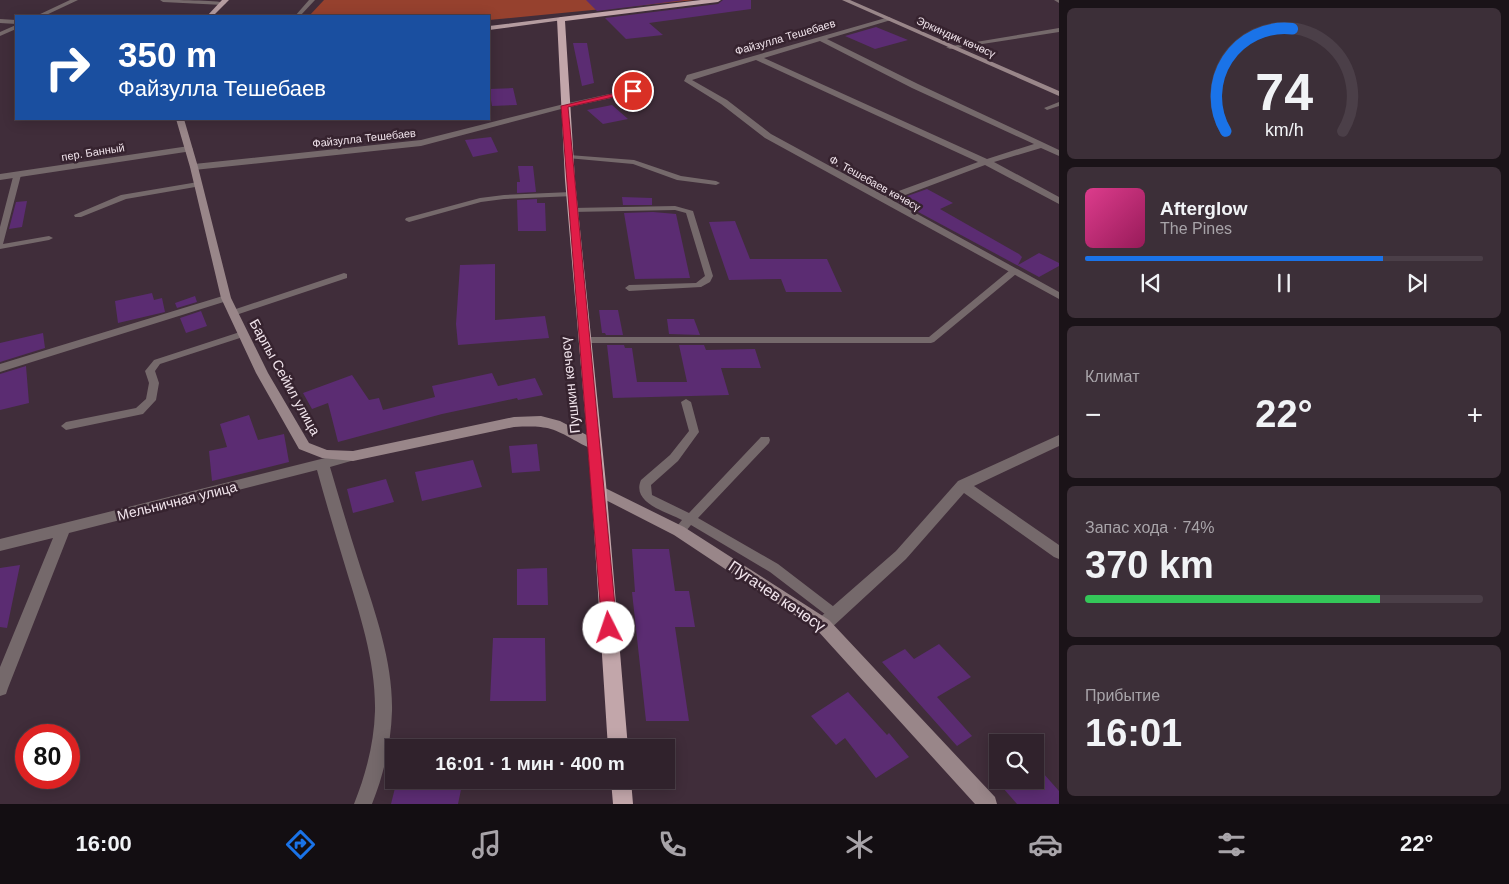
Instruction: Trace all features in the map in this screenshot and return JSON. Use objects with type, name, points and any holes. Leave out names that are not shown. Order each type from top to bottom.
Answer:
[{"type":"highway","points":[[561,19],[718,0]]},
{"type":"highway","name":"Пушкин көчөсү","points":[[561,19],[564,106],[572,210],[595,445],[617,739]]},
{"type":"highway","points":[[622,789],[623,804]]},
{"type":"main road","name":"Эркиндик көчөсү","points":[[845,0],[1059,94]]},
{"type":"main road","points":[[211,15],[225,2]]},
{"type":"main road","points":[[490,28],[561,19]]},
{"type":"main road","name":"Барпы Сейил улица","points":[[180,120],[194,167],[226,298],[262,373],[304,446],[314,452],[330,457],[353,456],[514,422],[541,421],[560,426],[595,445]]},
{"type":"main road","name":"Пугачев көчөсү","points":[[598,490],[679,530],[829,620],[988,804]]},
{"type":"street","points":[[41,15],[75,0]]},
{"type":"street","points":[[163,0],[225,2]]},
{"type":"street","name":"Файзулла Тешебаев","points":[[688,78],[888,19]]},
{"type":"street","points":[[0,21],[15,22]]},
{"type":"street","points":[[0,34],[15,27]]},
{"type":"street","points":[[950,47],[1059,30]]},
{"type":"street","points":[[819,38],[1059,154]]},
{"type":"street","points":[[756,57],[986,162],[1059,201]]},
{"type":"street","name":"Ф. Тешебаев көчөсү","points":[[688,78],[688,82],[724,102],[768,136],[1059,296]]},
{"type":"street","name":"Файзулла Тешебаев","points":[[194,167],[421,143],[564,106],[650,87]]},
{"type":"street","points":[[884,200],[986,162],[1041,145]]},
{"type":"street","name":"пер. Банный","points":[[0,177],[189,149]]},
{"type":"street","points":[[0,368],[226,298]]},
{"type":"street","points":[[829,620],[901,555],[963,485],[1059,440]]},
{"type":"street","name":"Мельничная улица","points":[[0,545],[353,456]]},
{"type":"street","points":[[322,464],[367,615],[378,662],[382,695],[382,723],[378,755],[369,790],[363,804]]},
{"type":"street","points":[[963,485],[1059,553]]},
{"type":"street","points":[[0,688],[64,530]]},
{"type":"lane","points":[[298,15],[312,0]]},
{"type":"lane","points":[[1047,108],[1059,104]]},
{"type":"lane","points":[[569,157],[634,162],[680,178],[716,183]]},
{"type":"lane","points":[[18,175],[0,245],[49,238]]},
{"type":"lane","points":[[78,215],[124,197],[198,184]]},
{"type":"lane","points":[[409,220],[480,200],[504,196],[571,194]]},
{"type":"lane","points":[[572,210],[675,208],[689,211],[710,276],[708,280],[698,285],[629,288]]},
{"type":"lane","points":[[584,340],[931,340],[1013,272]]},
{"type":"lane","points":[[233,313],[344,276]]},
{"type":"lane","points":[[66,426],[139,411],[151,400],[154,383],[150,371],[157,362],[243,334]]},
{"type":"lane","points":[[686,402],[694,432],[674,458],[645,483],[644,493],[648,498],[690,519],[774,568],[829,620]]},
{"type":"lane","points":[[679,530],[764,440]]},
{"type":"shaded area","points":[[324,0],[695,0],[490,20],[490,15],[310,15]]},
{"type":"building","points":[[586,0],[685,0],[597,11]]},
{"type":"building","points":[[723,0],[751,0],[751,9],[649,23],[663,35],[626,39],[605,18],[718,4]]},
{"type":"building","points":[[876,27],[908,40],[875,49],[845,36]]},
{"type":"building","points":[[573,43],[587,43],[594,83],[582,86]]},
{"type":"building","points":[[513,88],[517,105],[492,106],[490,89]]},
{"type":"building","points":[[612,105],[628,119],[603,124],[587,110]]},
{"type":"building","points":[[491,137],[498,152],[473,157],[465,140]]},
{"type":"building","points":[[518,166],[533,166],[536,192],[517,193],[517,182],[520,182]]},
{"type":"building","points":[[927,189],[953,203],[940,209],[1019,254],[1022,257],[1018,265],[1039,253],[1059,263],[1059,266],[1039,277],[896,200]]},
{"type":"building","points":[[622,197],[652,198],[652,205],[623,205]]},
{"type":"building","points":[[537,199],[537,203],[545,203],[546,231],[518,231],[517,200]]},
{"type":"building","points":[[27,201],[22,227],[9,229],[16,202]]},
{"type":"building","points":[[653,212],[676,214],[690,278],[635,279],[624,213]]},
{"type":"building","points":[[735,221],[750,259],[827,259],[842,292],[786,292],[781,279],[729,280],[709,222]]},
{"type":"building","points":[[495,264],[495,320],[545,316],[549,338],[458,345],[456,324],[460,265]]},
{"type":"building","points":[[152,293],[154,300],[162,298],[165,312],[118,323],[115,301]]},
{"type":"building","points":[[195,296],[197,302],[177,308],[175,303]]},
{"type":"building","points":[[599,310],[618,310],[623,335],[606,335],[602,333]]},
{"type":"building","points":[[201,311],[207,326],[186,333],[180,318]]},
{"type":"building","points":[[667,319],[694,319],[700,335],[669,334]]},
{"type":"building","points":[[43,333],[45,348],[0,362],[0,343]]},
{"type":"building","points":[[607,345],[624,345],[625,348],[632,348],[637,382],[687,382],[679,345],[704,345],[706,350],[755,349],[761,368],[721,368],[729,395],[613,398]]},
{"type":"building","points":[[26,366],[29,403],[0,410],[0,374]]},
{"type":"building","points":[[492,373],[498,386],[535,378],[543,395],[518,400],[517,398],[442,414],[338,442],[328,403],[312,409],[303,393],[352,375],[369,400],[379,398],[383,410],[435,397],[432,386]]},
{"type":"building","points":[[249,415],[258,440],[284,434],[289,462],[212,481],[209,451],[227,447],[220,424]]},
{"type":"building","points":[[537,444],[540,471],[512,473],[509,446]]},
{"type":"building","points":[[473,460],[482,487],[422,501],[415,472]]},
{"type":"building","points":[[386,479],[394,502],[353,513],[347,489]]},
{"type":"building","points":[[632,549],[669,549],[675,591],[689,591],[695,627],[675,627],[689,721],[646,721],[632,592],[635,592]]},
{"type":"building","points":[[20,565],[7,628],[0,627],[0,568]]},
{"type":"building","points":[[547,568],[548,605],[517,605],[517,569]]},
{"type":"building","points":[[493,638],[545,638],[546,701],[490,701]]},
{"type":"building","points":[[939,644],[971,677],[937,697],[972,736],[957,746],[882,662],[905,649],[914,659]]},
{"type":"building","points":[[848,692],[887,735],[889,733],[909,757],[876,778],[845,738],[836,745],[811,716]]},
{"type":"building","points":[[1044,774],[1059,791],[1059,804],[1017,804],[1004,789],[1044,789]]},
{"type":"building","points":[[395,789],[461,789],[458,804],[391,804]]},
{"type":"route","points":[[609,628],[564,106],[633,91]]}]
